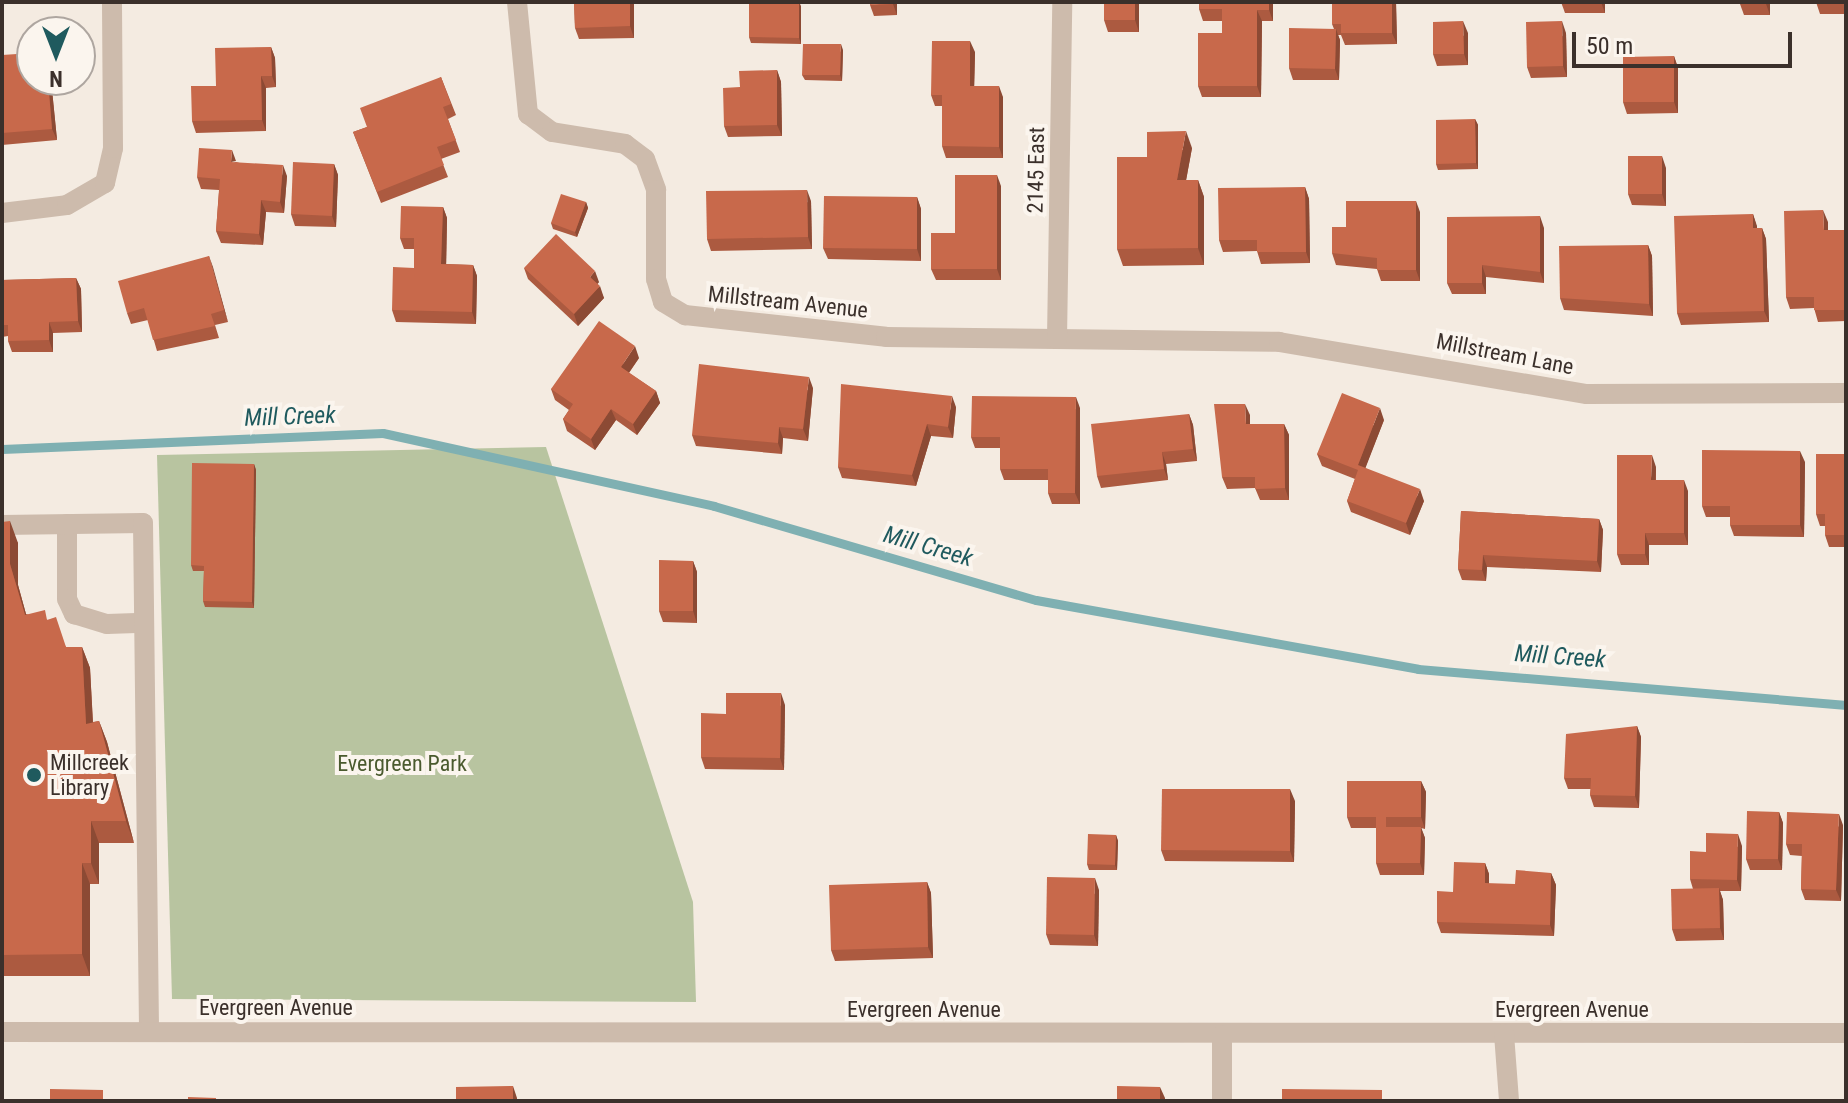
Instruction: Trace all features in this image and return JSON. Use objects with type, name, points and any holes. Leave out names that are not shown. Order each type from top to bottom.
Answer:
[{"type":"street","points":[[2,213],[67,205],[105,183],[113,148],[112,2]]},
{"type":"street","name":"Millstream Avenue","points":[[517,2],[519,77],[528,114],[552,132],[625,144],[645,159],[656,190],[656,279],[663,302],[685,315],[886,337],[1203,337]]},
{"type":"street","name":"2145 East","points":[[1057,339],[1062,2]]},
{"type":"street","name":"Millstream Lane","points":[[1203,337],[1412,360],[1587,394],[1846,393]]},
{"type":"street","points":[[2,525],[143,523],[149,1032]]},
{"type":"street","points":[[67,524],[67,599],[74,614],[107,624],[144,623]]},
{"type":"street","name":"Evergreen Avenue","points":[[2,1032],[1846,1033]]},
{"type":"street","points":[[1504,1034],[1509,1101]]},
{"type":"street","points":[[1222,1035],[1222,1101]]},
{"type":"green space","name":"Evergreen Park","points":[[546,447],[693,902],[696,1002],[172,999],[157,455]]},
{"type":"building","points":[[574,2],[630,2],[630,26],[575,28]]},
{"type":"building","points":[[749,2],[799,2],[799,38],[749,37]]},
{"type":"building","points":[[870,2],[893,2],[893,4],[870,5]]},
{"type":"building","points":[[1104,2],[1135,2],[1135,20],[1104,20]]},
{"type":"building","points":[[1199,2],[1269,2],[1269,10],[1257,10],[1257,86],[1198,86],[1198,33],[1222,33],[1222,9],[1199,9]]},
{"type":"building","points":[[1332,2],[1392,2],[1392,33],[1341,33],[1341,24],[1332,24]]},
{"type":"building","points":[[1766,2],[1766,4],[1740,4]]},
{"type":"building","points":[[1463,21],[1464,54],[1433,54],[1433,22]]},
{"type":"building","points":[[1562,21],[1563,66],[1527,67],[1526,22]]},
{"type":"building","points":[[1289,28],[1336,29],[1335,69],[1289,68]]},
{"type":"building","points":[[932,41],[970,41],[970,86],[999,86],[999,147],[942,146],[942,95],[931,95]]},
{"type":"building","points":[[803,44],[841,44],[840,75],[802,75]]},
{"type":"building","points":[[271,47],[272,76],[261,76],[262,120],[192,121],[191,86],[216,86],[215,48]]},
{"type":"building","points":[[16,54],[16,96],[49,96],[52,129],[2,133],[2,55]]},
{"type":"building","points":[[1674,56],[1674,102],[1623,102],[1623,57]]},
{"type":"building","points":[[777,70],[777,125],[724,126],[723,88],[740,87],[739,71]]},
{"type":"building","points":[[441,77],[451,104],[443,107],[456,140],[437,147],[444,165],[377,192],[353,132],[367,127],[360,108]]},
{"type":"building","points":[[1475,119],[1476,163],[1436,164],[1436,120]]},
{"type":"building","points":[[1186,131],[1177,180],[1198,180],[1198,248],[1117,249],[1117,157],[1147,157],[1147,132]]},
{"type":"building","points":[[199,148],[232,150],[231,162],[283,165],[280,202],[261,200],[259,234],[216,231],[220,179],[197,177]]},
{"type":"building","points":[[1628,156],[1662,156],[1662,194],[1628,194]]},
{"type":"building","points":[[293,162],[334,164],[332,216],[291,214]]},
{"type":"building","points":[[955,175],[997,175],[997,269],[931,269],[931,233],[955,233]]},
{"type":"building","points":[[1305,187],[1306,252],[1257,252],[1257,240],[1219,240],[1218,188]]},
{"type":"building","points":[[807,190],[808,237],[707,239],[706,191]]},
{"type":"building","points":[[561,194],[586,202],[575,232],[551,223]]},
{"type":"building","points":[[824,196],[917,197],[917,249],[823,248]]},
{"type":"building","points":[[1346,201],[1416,201],[1416,270],[1377,270],[1377,258],[1332,253],[1332,227],[1346,227]]},
{"type":"building","points":[[401,206],[443,207],[441,264],[473,265],[472,312],[392,310],[393,267],[414,268],[414,238],[400,238]]},
{"type":"building","points":[[1823,210],[1824,230],[1846,230],[1846,310],[1814,310],[1814,297],[1786,297],[1784,211]]},
{"type":"building","points":[[1753,214],[1753,228],[1762,228],[1764,311],[1677,313],[1674,216]]},
{"type":"building","points":[[1540,216],[1540,272],[1482,265],[1482,283],[1447,283],[1447,217]]},
{"type":"building","points":[[556,234],[595,271],[590,277],[600,286],[574,314],[524,268]]},
{"type":"building","points":[[1648,245],[1649,304],[1560,298],[1559,246]]},
{"type":"building","points":[[209,256],[224,310],[211,314],[215,326],[153,340],[144,308],[127,313],[118,281]]},
{"type":"building","points":[[76,278],[78,321],[49,322],[49,340],[8,341],[8,325],[2,325],[2,280]]},
{"type":"building","points":[[599,321],[635,346],[621,367],[656,391],[633,424],[611,409],[591,439],[563,419],[573,404],[551,389]]},
{"type":"building","points":[[699,364],[809,377],[803,429],[779,427],[778,443],[692,435]]},
{"type":"building","points":[[841,384],[952,396],[948,427],[927,424],[912,475],[838,467]]},
{"type":"building","points":[[1342,393],[1380,408],[1358,465],[1420,489],[1406,523],[1347,501],[1358,470],[1317,454]]},
{"type":"building","points":[[972,396],[1076,397],[1075,493],[1048,493],[1048,469],[1000,469],[1000,437],[971,437]]},
{"type":"building","points":[[1214,404],[1245,404],[1246,424],[1284,424],[1285,488],[1255,489],[1255,477],[1222,477]]},
{"type":"building","points":[[1189,414],[1193,449],[1162,452],[1164,469],[1097,476],[1091,424]]},
{"type":"building","points":[[1702,450],[1800,451],[1800,525],[1730,525],[1730,506],[1702,506]]},
{"type":"building","points":[[1816,454],[1846,454],[1846,535],[1825,535],[1825,514],[1816,514]]},
{"type":"building","points":[[1617,455],[1652,455],[1651,480],[1684,480],[1684,533],[1645,533],[1645,554],[1617,554]]},
{"type":"building","points":[[192,463],[254,464],[252,602],[203,601],[204,566],[191,565]]},
{"type":"building","points":[[1461,511],[1599,519],[1597,561],[1483,555],[1482,570],[1458,569]]},
{"type":"building","points":[[10,521],[10,564],[25,615],[45,610],[47,620],[56,617],[66,647],[82,647],[86,724],[99,721],[126,821],[91,821],[91,863],[82,863],[82,954],[2,955],[2,522]]},
{"type":"building","points":[[659,560],[693,561],[693,611],[659,611]]},
{"type":"building","points":[[726,693],[781,693],[780,758],[701,757],[701,713],[726,714]]},
{"type":"building","points":[[1637,726],[1635,796],[1590,795],[1591,778],[1564,778],[1566,734]]},
{"type":"building","points":[[1347,781],[1421,781],[1421,817],[1386,817],[1386,827],[1421,827],[1420,863],[1376,863],[1376,817],[1347,817]]},
{"type":"building","points":[[1162,789],[1290,789],[1290,851],[1161,850]]},
{"type":"building","points":[[1747,811],[1779,812],[1778,859],[1746,859]]},
{"type":"building","points":[[1787,812],[1839,814],[1836,890],[1801,889],[1802,844],[1786,844]]},
{"type":"building","points":[[1706,833],[1738,834],[1737,880],[1690,879],[1690,851],[1706,852]]},
{"type":"building","points":[[1088,834],[1116,835],[1115,865],[1087,864]]},
{"type":"building","points":[[1454,862],[1485,863],[1485,883],[1515,884],[1516,870],[1551,873],[1550,925],[1437,922],[1437,891],[1453,892]]},
{"type":"building","points":[[1047,877],[1095,878],[1094,935],[1046,934]]},
{"type":"building","points":[[927,882],[928,947],[831,950],[829,885]]},
{"type":"building","points":[[1719,888],[1720,928],[1672,929],[1671,889]]},
{"type":"building","points":[[513,1086],[513,1101],[456,1101],[456,1087]]},
{"type":"building","points":[[1117,1086],[1160,1087],[1160,1101],[1117,1101]]},
{"type":"building","points":[[50,1089],[103,1090],[103,1101],[50,1101]]},
{"type":"building","points":[[1282,1089],[1382,1090],[1382,1101],[1282,1101]]},
{"type":"building","points":[[188,1097],[216,1098],[216,1101],[188,1101]]},
{"type":"building","points":[[736,1099],[736,1101],[692,1101]]},
{"type":"building","points":[[832,1100],[871,1101],[832,1101]]},
{"type":"waterway","name":"Mill Creek","points":[[2,449],[383,433],[714,506],[1036,600],[1418,669],[1846,705]]},
{"type":"place","name":"Millcreek Library","points":[[34,775]]}]
